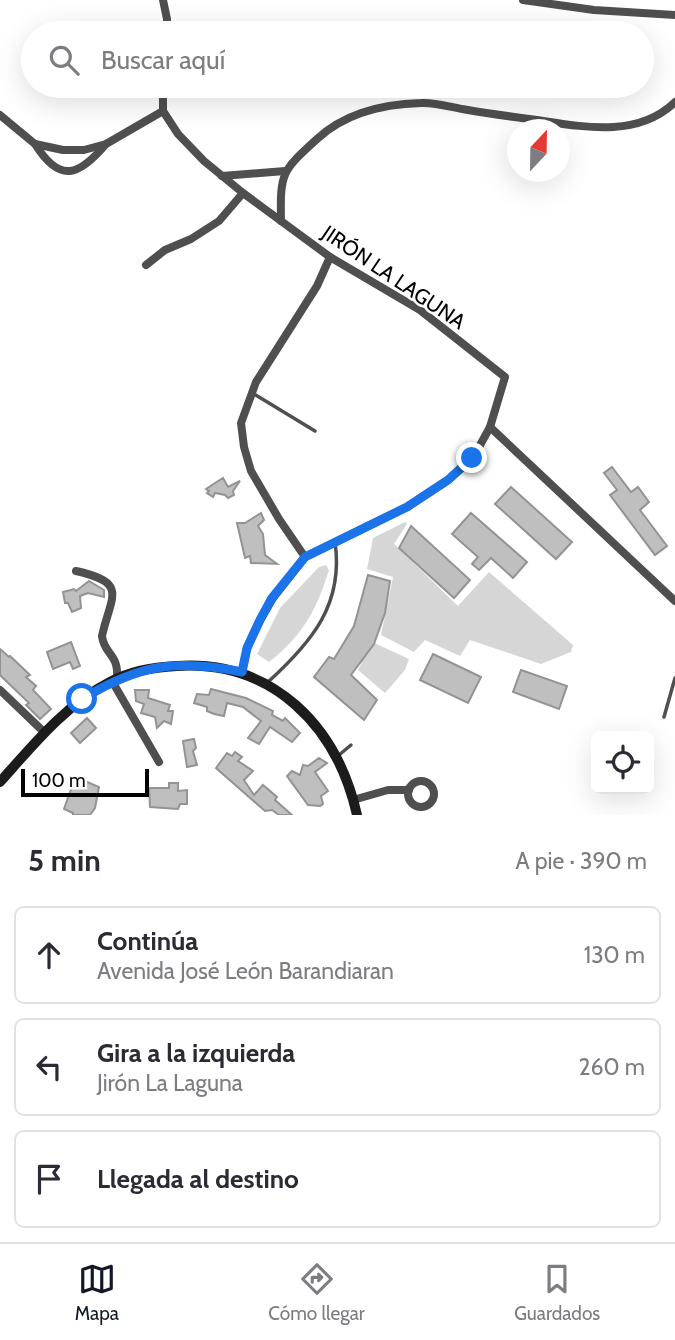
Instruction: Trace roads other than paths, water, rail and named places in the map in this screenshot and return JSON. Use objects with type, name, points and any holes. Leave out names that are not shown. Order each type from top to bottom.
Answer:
[{"type":"street","points":[[163,0],[167,21]]},
{"type":"street","points":[[523,0],[594,10],[675,15]]},
{"type":"street","points":[[0,115],[35,144],[43,157],[52,164],[73,172],[80,171],[106,145],[163,111],[163,98]]},
{"type":"street","points":[[281,221],[280,199],[285,171],[290,164],[330,127],[372,108],[424,103],[588,128],[617,127],[642,122],[668,109],[675,102]]},
{"type":"street","name":"JIRÓN LA LAGUNA","points":[[163,111],[178,134],[243,193],[330,257],[420,310],[505,377],[490,427],[472,458],[448,480],[407,507],[305,557],[272,598],[247,648],[242,672]]},
{"type":"street","points":[[35,144],[63,150],[84,150],[106,145]]},
{"type":"street","points":[[222,176],[285,171]]},
{"type":"street","points":[[146,265],[165,250],[191,239],[219,221],[243,193]]},
{"type":"street","points":[[305,557],[251,471],[241,423],[256,382],[317,286],[330,257]]},
{"type":"street","points":[[490,427],[675,601]]},
{"type":"street","points":[[76,571],[100,577],[112,590],[113,600],[102,641],[118,666],[114,680],[159,762]]},
{"type":"street","points":[[0,782],[45,733],[82,699],[114,680],[141,671],[189,665],[211,666],[242,672],[267,683],[307,716],[337,757],[357,815]]},
{"type":"street","points":[[0,690],[45,733]]},
{"type":"street","points":[[353,800],[388,790],[409,790],[418,782],[430,786],[433,798],[424,811],[410,802],[409,790]]},
{"type":"lane","points":[[252,393],[315,431]]},
{"type":"lane","points":[[267,683],[312,638],[324,617],[337,581],[335,542]]},
{"type":"lane","points":[[664,717],[675,678]]},
{"type":"lane","points":[[337,757],[351,744]]}]
